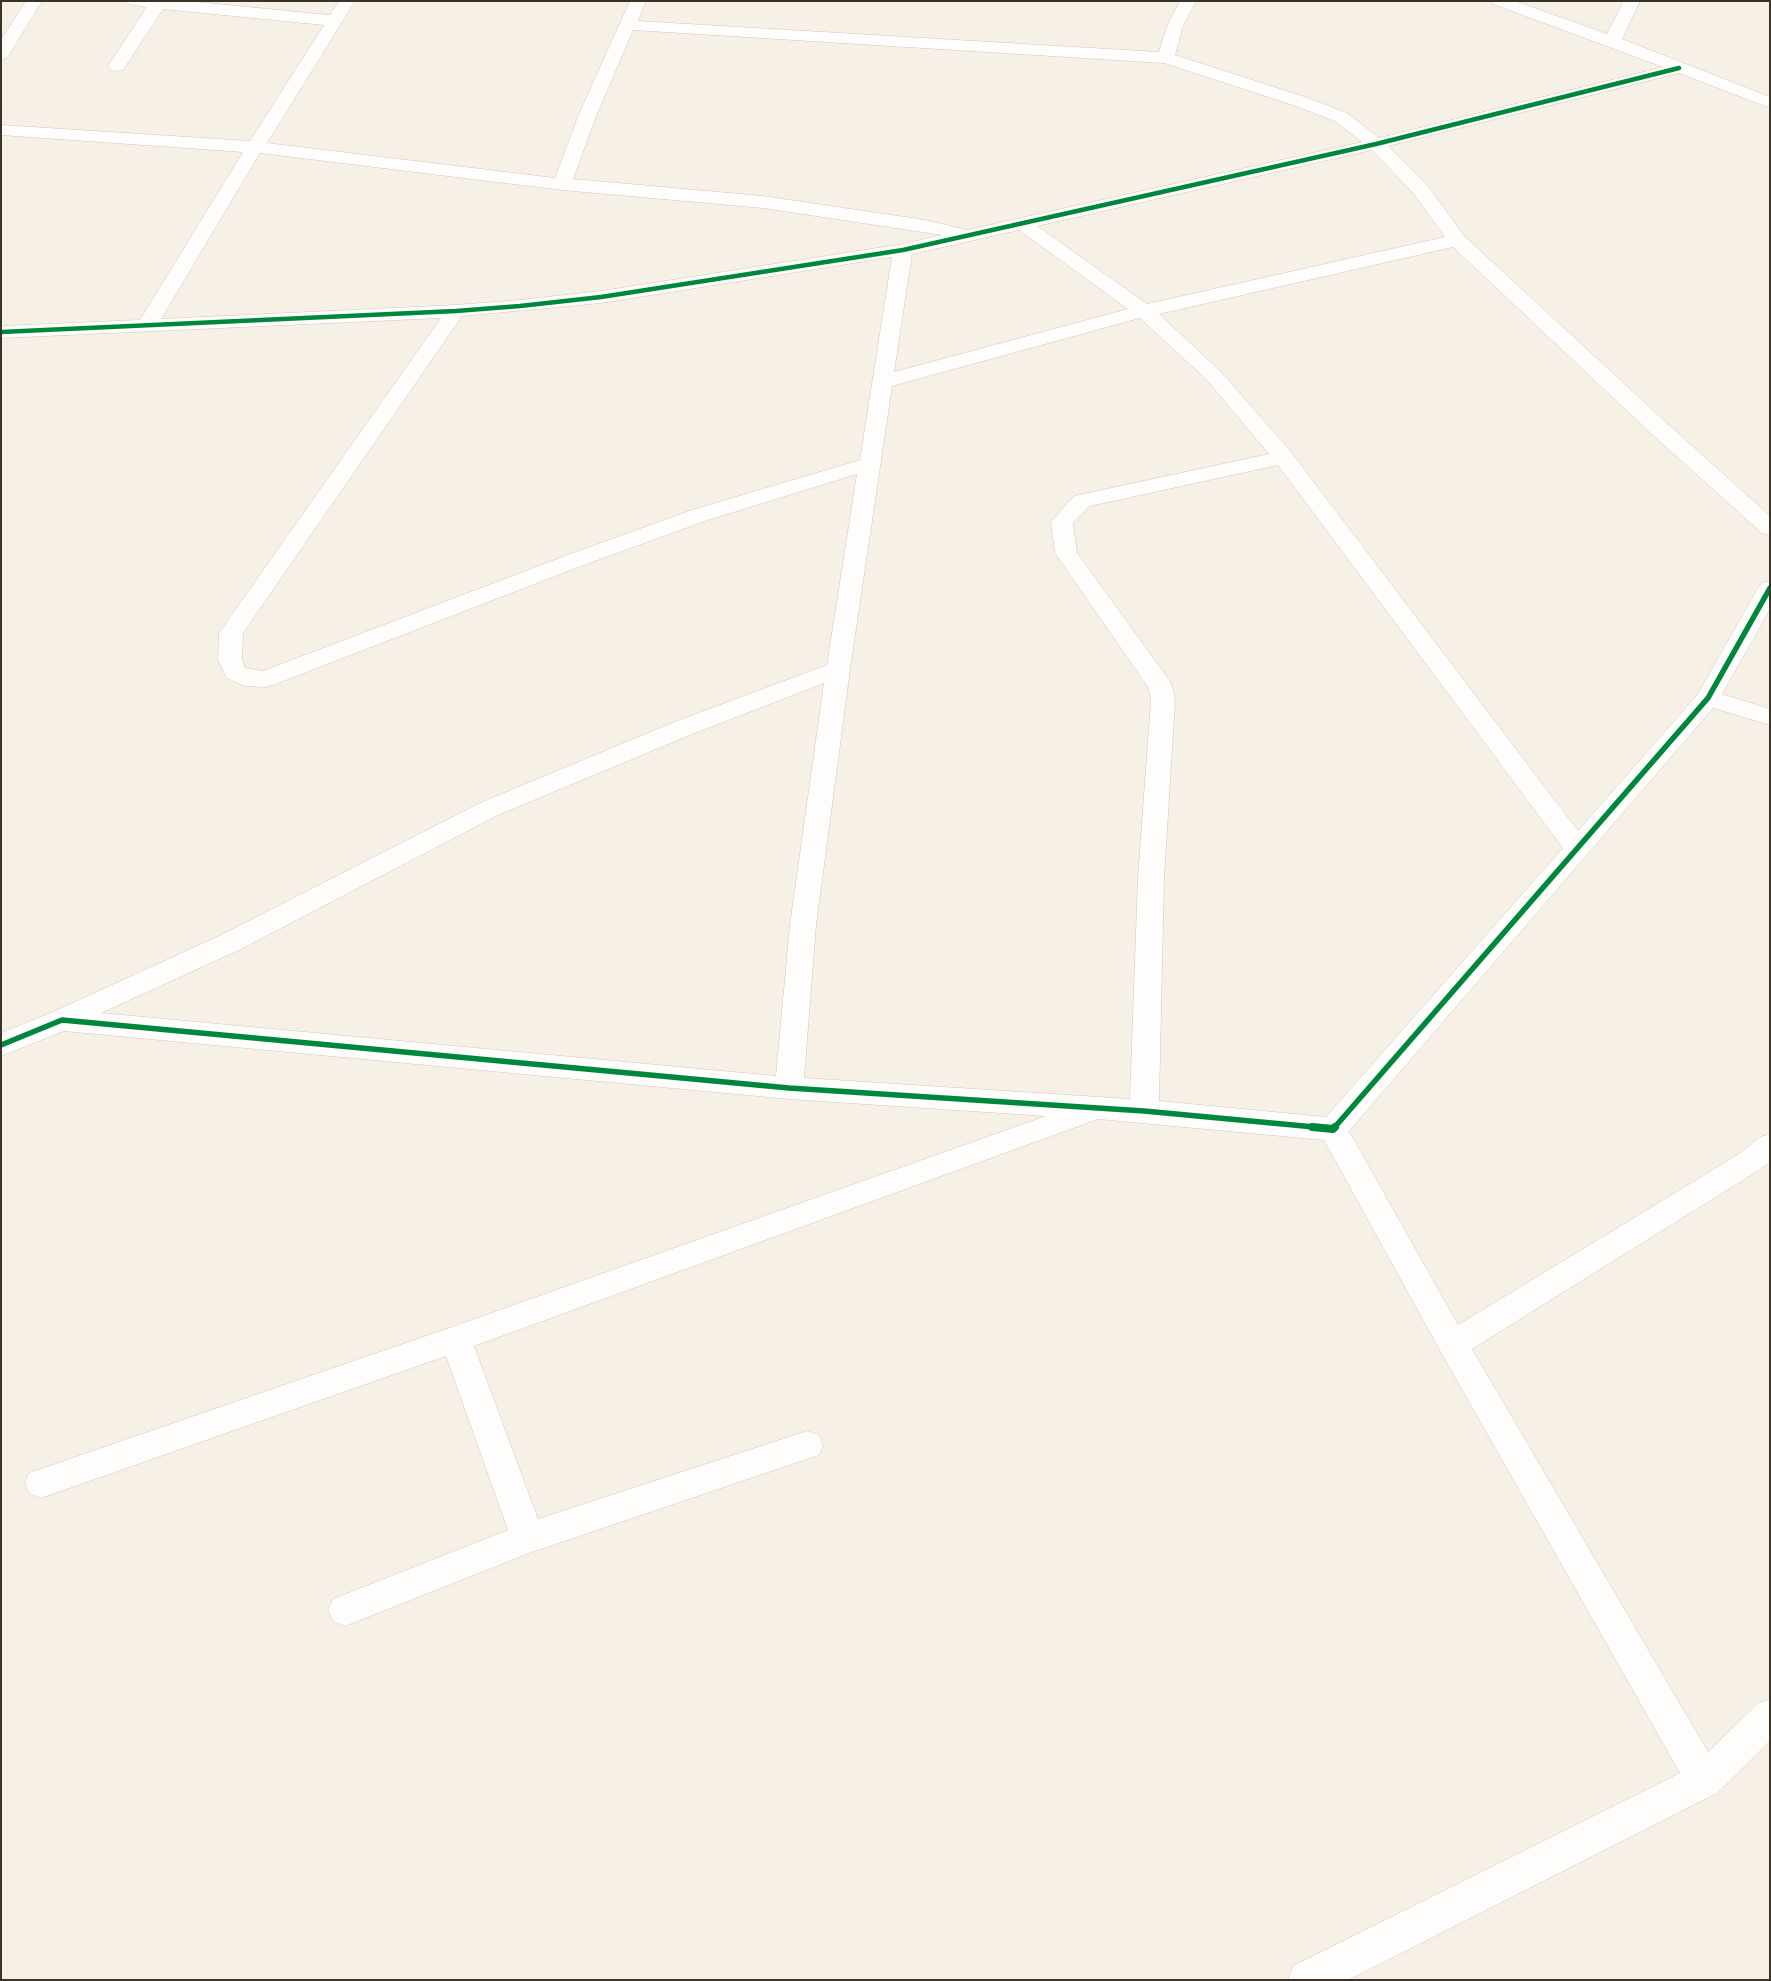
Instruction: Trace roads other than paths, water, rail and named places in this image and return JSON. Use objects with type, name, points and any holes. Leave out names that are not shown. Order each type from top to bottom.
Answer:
[{"type":"street","points":[[1,54],[34,1]]},
{"type":"street","points":[[133,1],[335,21]]},
{"type":"street","points":[[146,326],[347,1]]},
{"type":"street","points":[[562,184],[588,114],[638,1]]},
{"type":"street","points":[[1166,58],[1174,26],[1188,1]]},
{"type":"street","points":[[1499,1],[1612,41],[1770,103]]},
{"type":"street","points":[[1612,41],[1632,1]]},
{"type":"street","points":[[117,66],[158,4]]},
{"type":"street","points":[[628,25],[1166,58],[1299,100],[1341,117],[1376,144],[1420,190],[1457,240],[1663,432],[1770,528]]},
{"type":"street","points":[[1,332],[456,311],[602,298],[903,250],[970,236],[1376,144],[1679,68]]},
{"type":"street","points":[[1,130],[255,147],[562,184],[763,202],[926,226],[970,236]]},
{"type":"street","points":[[1024,224],[1144,311],[1214,376],[1283,457],[1577,848]]},
{"type":"street","points":[[882,382],[1144,311],[1457,240]]},
{"type":"street","points":[[789,1088],[803,925],[838,669],[903,250]]},
{"type":"street","points":[[456,311],[231,633],[230,660],[235,673],[245,678],[265,679],[691,518],[869,464]]},
{"type":"street","points":[[1144,1112],[1151,878],[1163,700],[1160,686],[1066,553],[1062,522],[1082,501],[1283,457]]},
{"type":"street","points":[[1333,1129],[1708,698],[1770,588]]},
{"type":"street","points":[[1,1045],[62,1020],[229,943],[489,809],[681,729],[838,669]]},
{"type":"street","points":[[1708,698],[1770,717]]},
{"type":"street","points":[[62,1020],[789,1088],[1144,1112],[1333,1129]]},
{"type":"street","points":[[41,1483],[456,1339],[1098,1109]]},
{"type":"street","points":[[1333,1129],[1453,1345],[1704,1780]]},
{"type":"street","points":[[1453,1345],[1749,1162],[1770,1146]]},
{"type":"street","points":[[456,1339],[528,1538]]},
{"type":"street","points":[[345,1610],[528,1538],[807,1446]]},
{"type":"street","points":[[1308,1980],[1704,1780],[1770,1716]]}]
